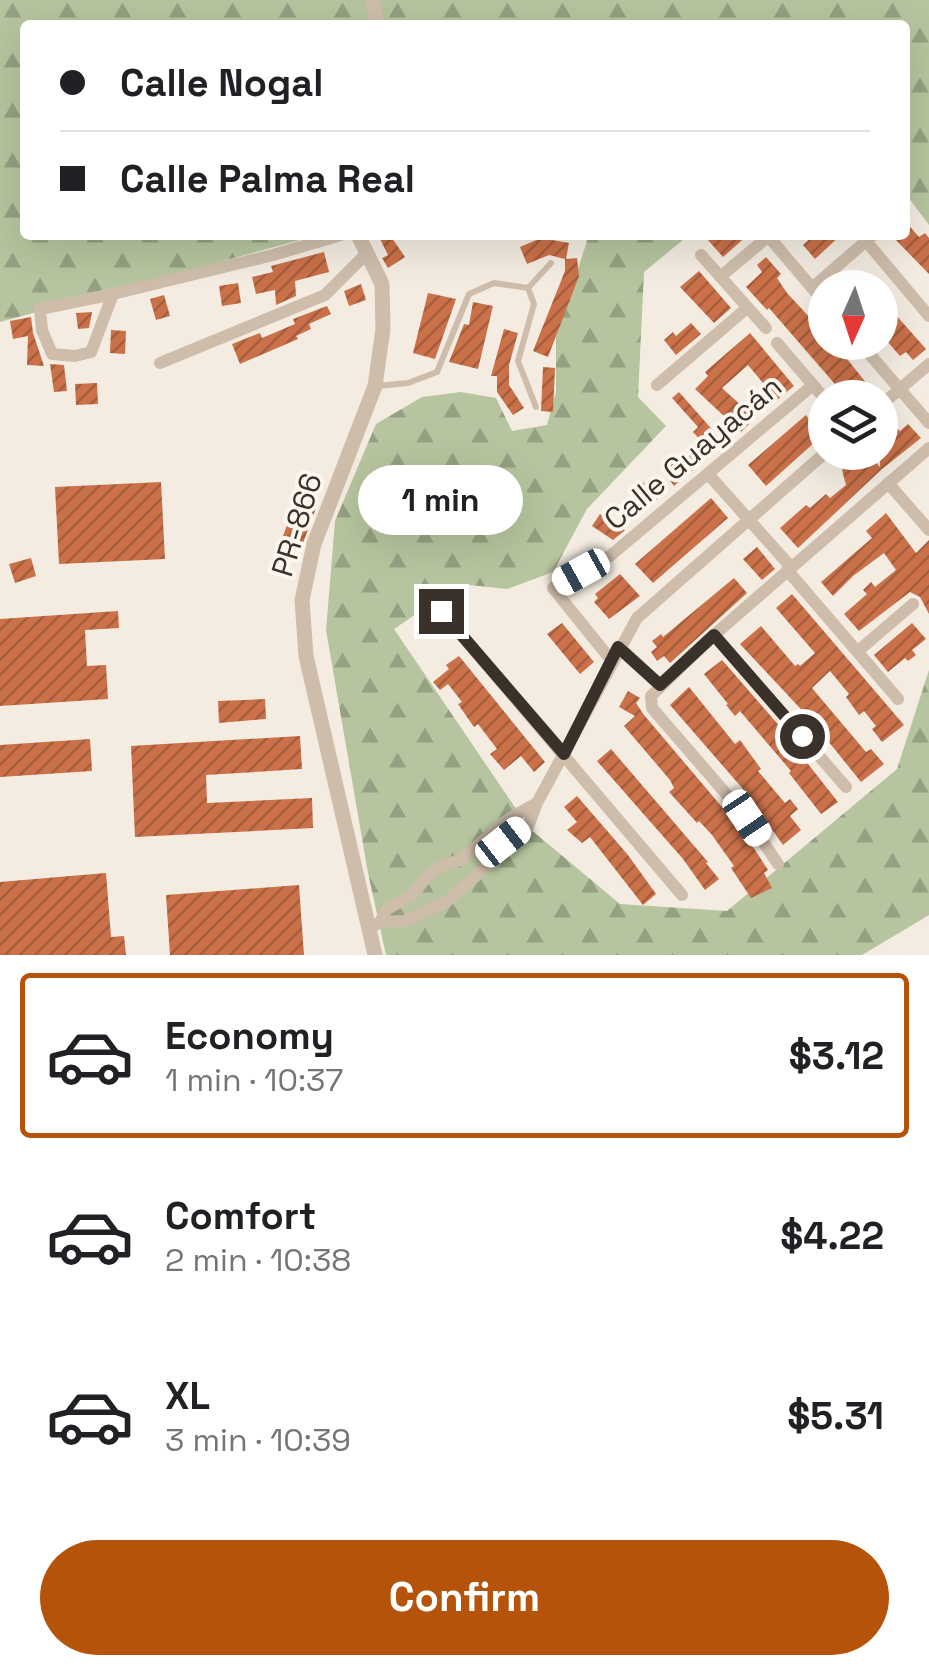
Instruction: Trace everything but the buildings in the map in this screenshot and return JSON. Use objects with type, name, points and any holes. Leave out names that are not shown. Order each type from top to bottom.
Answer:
[{"type":"street","points":[[113,294],[91,352],[74,356],[52,354],[42,330],[40,310],[324,240]]},
{"type":"street","name":"PR-866","points":[[360,240],[382,284],[383,329],[375,386],[314,544],[302,600],[306,656],[375,925],[375,955]]},
{"type":"street","points":[[720,277],[764,240]]},
{"type":"street","points":[[772,240],[808,283]]},
{"type":"street","points":[[833,270],[867,240]]},
{"type":"street","points":[[871,240],[929,316]]},
{"type":"street","points":[[160,363],[325,295],[366,254]]},
{"type":"street","points":[[701,254],[766,328]]},
{"type":"street","points":[[657,385],[747,308]]},
{"type":"street","points":[[777,342],[808,380]]},
{"type":"street","points":[[875,360],[929,423]]},
{"type":"street","points":[[900,389],[929,364]]},
{"type":"street","name":"Calle Guayacán","points":[[615,654],[552,588],[610,556],[808,388]]},
{"type":"street","points":[[778,864],[747,818],[652,708],[651,696],[714,635],[929,448]]},
{"type":"street","points":[[375,925],[405,920],[447,900],[526,832],[537,803],[637,618],[808,468]]},
{"type":"street","points":[[709,475],[898,699]]},
{"type":"street","points":[[888,483],[929,530]]},
{"type":"street","points":[[858,651],[913,604]]},
{"type":"street","points":[[441,611],[682,895]]},
{"type":"street","points":[[714,635],[846,787]]},
{"type":"street","points":[[615,654],[660,685]]},
{"type":"street","points":[[375,925],[387,909],[413,895],[427,876],[460,860],[510,818],[537,803]]},
{"type":"street","points":[[460,860],[473,877]]},
{"type":"street","points":[[413,895],[424,912]]},
{"type":"lane","points":[[528,288],[551,263]]},
{"type":"lane","points":[[375,386],[408,383],[437,372],[469,294],[494,283],[528,288]]},
{"type":"lane","points":[[528,288],[534,304],[518,361],[536,407]]},
{"type":"green space","points":[[0,0],[929,0],[929,225],[910,200],[910,20],[20,20],[20,240],[300,240],[0,322]]},
{"type":"green space","points":[[683,240],[644,272],[638,397],[666,426],[587,509],[553,572],[507,589],[460,584],[394,629],[529,828],[620,904],[727,911],[897,769],[929,670],[929,915],[862,955],[386,955],[326,630],[335,521],[376,424],[422,397],[461,392],[496,398],[512,431],[547,425],[556,392],[556,337],[587,241]]},
{"type":"route","points":[[441,611],[564,754],[618,647],[660,685],[714,635],[802,736]]}]
